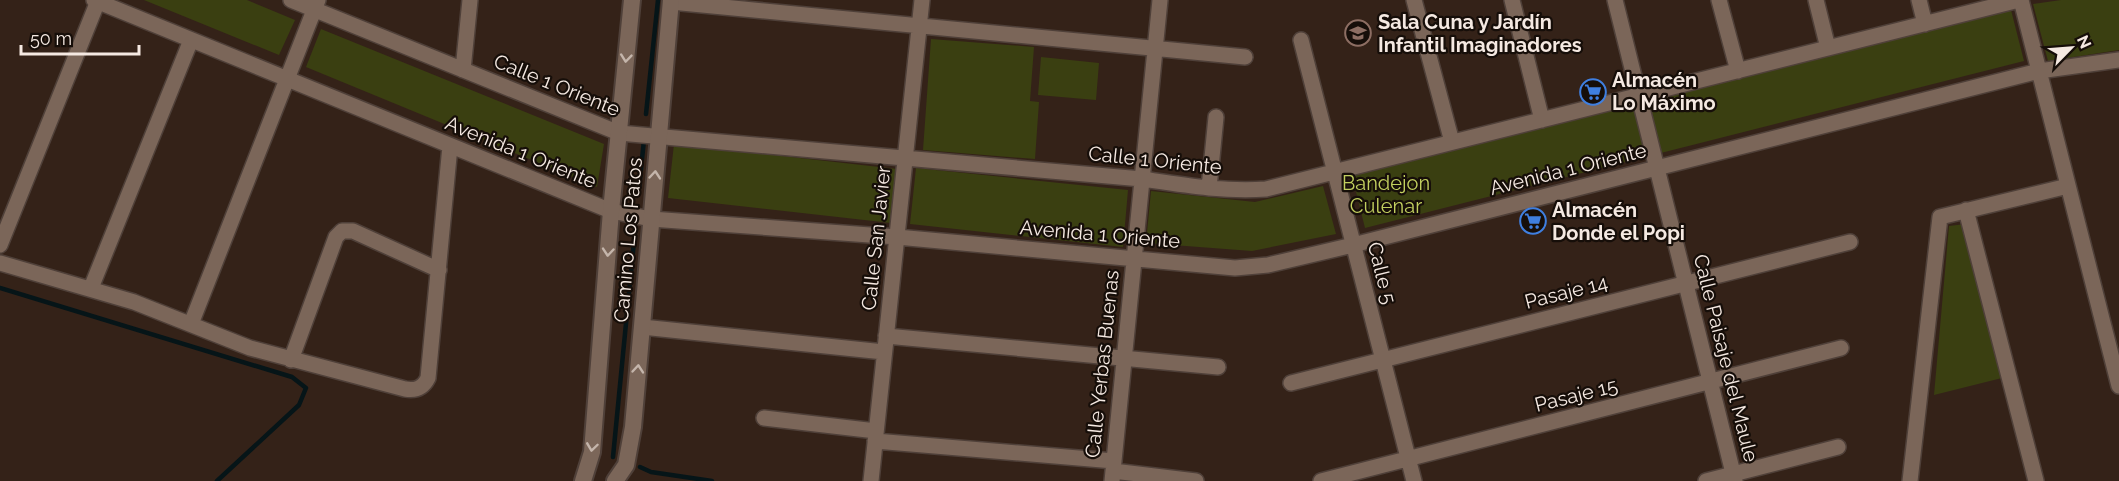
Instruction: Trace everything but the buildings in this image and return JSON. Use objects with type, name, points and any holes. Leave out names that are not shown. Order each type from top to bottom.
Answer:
[{"type":"street","name":"Calle 1 Oriente","points":[[291,0],[316,5],[463,70],[619,133],[1142,179],[1209,188],[1266,189],[2020,0]]},
{"type":"street","points":[[463,70],[470,0]]},
{"type":"street","name":"Camino Los Patos","points":[[584,481],[592,452],[611,212],[632,0]]},
{"type":"street","name":"Calle San Javier","points":[[871,481],[922,0]]},
{"type":"street","name":"Calle Yerbas Buenas","points":[[1113,471],[1160,0]]},
{"type":"street","points":[[1414,0],[1452,142]]},
{"type":"street","points":[[1512,0],[1542,120]]},
{"type":"street","name":"Calle Paisaje del Maule","points":[[1615,0],[1734,478]]},
{"type":"street","points":[[1719,0],[1737,71]]},
{"type":"street","points":[[1816,0],[1828,48]]},
{"type":"street","points":[[1919,0],[1925,24]]},
{"type":"street","points":[[2020,0],[2119,386]]},
{"type":"street","points":[[0,245],[96,1]]},
{"type":"street","name":"Avenida 1 Oriente","points":[[96,1],[611,212],[651,219],[897,237],[1235,268],[1253,268],[1353,245],[2039,71],[2119,60]]},
{"type":"street","points":[[671,1],[1245,57]]},
{"type":"street","name":"Camino Los Patos","points":[[615,481],[626,465],[633,427],[671,1]]},
{"type":"street","points":[[191,324],[316,5]]},
{"type":"street","points":[[91,288],[191,40]]},
{"type":"street","name":"Calle 5","points":[[1301,40],[1414,481]]},
{"type":"street","points":[[1209,188],[1216,117]]},
{"type":"street","points":[[0,263],[134,302],[241,344],[291,360],[411,390],[422,387],[428,378],[450,146]]},
{"type":"street","points":[[1910,481],[1940,217],[2068,186]]},
{"type":"street","points":[[1966,210],[2036,481]]},
{"type":"street","points":[[291,360],[336,237],[342,231],[352,231],[439,270]]},
{"type":"street","name":"Pasaje 14","points":[[1291,383],[1850,242]]},
{"type":"street","points":[[642,327],[884,352]]},
{"type":"street","points":[[886,336],[1218,367]]},
{"type":"street","name":"Pasaje 15","points":[[1321,481],[1841,348]]},
{"type":"street","points":[[764,418],[1113,471],[1196,481]]},
{"type":"street","points":[[1706,481],[1734,478],[1838,447]]},
{"type":"green space","points":[[144,0],[247,0],[295,20],[279,55]]},
{"type":"green space","points":[[2061,0],[2119,0],[2119,50],[2048,61],[2033,4]]},
{"type":"green space","name":"Bandejon Culenar","points":[[2011,10],[2024,61],[1365,228],[1352,176]]},
{"type":"green space","points":[[321,29],[604,144],[597,187],[306,67]]},
{"type":"green space","points":[[931,39],[1034,47],[1030,101],[1039,102],[1035,159],[923,150]]},
{"type":"green space","points":[[1041,57],[1099,63],[1096,100],[1038,95]]},
{"type":"green space","points":[[674,144],[897,169],[891,223],[668,198]]},
{"type":"green space","points":[[916,168],[1128,190],[1123,247],[910,224]]},
{"type":"green space","points":[[1323,186],[1336,234],[1252,251],[1146,243],[1151,191],[1255,202]]},
{"type":"green space","points":[[1966,224],[2006,377],[1934,395],[1949,226]]},
{"type":"waterway","points":[[646,114],[658,0]]},
{"type":"waterway","points":[[639,188],[644,140]]},
{"type":"waterway","points":[[613,457],[635,231]]},
{"type":"waterway","points":[[0,288],[292,377],[306,388],[299,405],[217,481]]},
{"type":"waterway","points":[[640,467],[651,472],[712,481]]},
{"type":"place","name":"Sala Cuna y Jardín Infantil Imaginadores","points":[[1358,33]]},
{"type":"place","name":"Almacén Lo Máximo","points":[[1593,92]]},
{"type":"place","name":"Almacén Donde el Popi","points":[[1533,221]]}]
